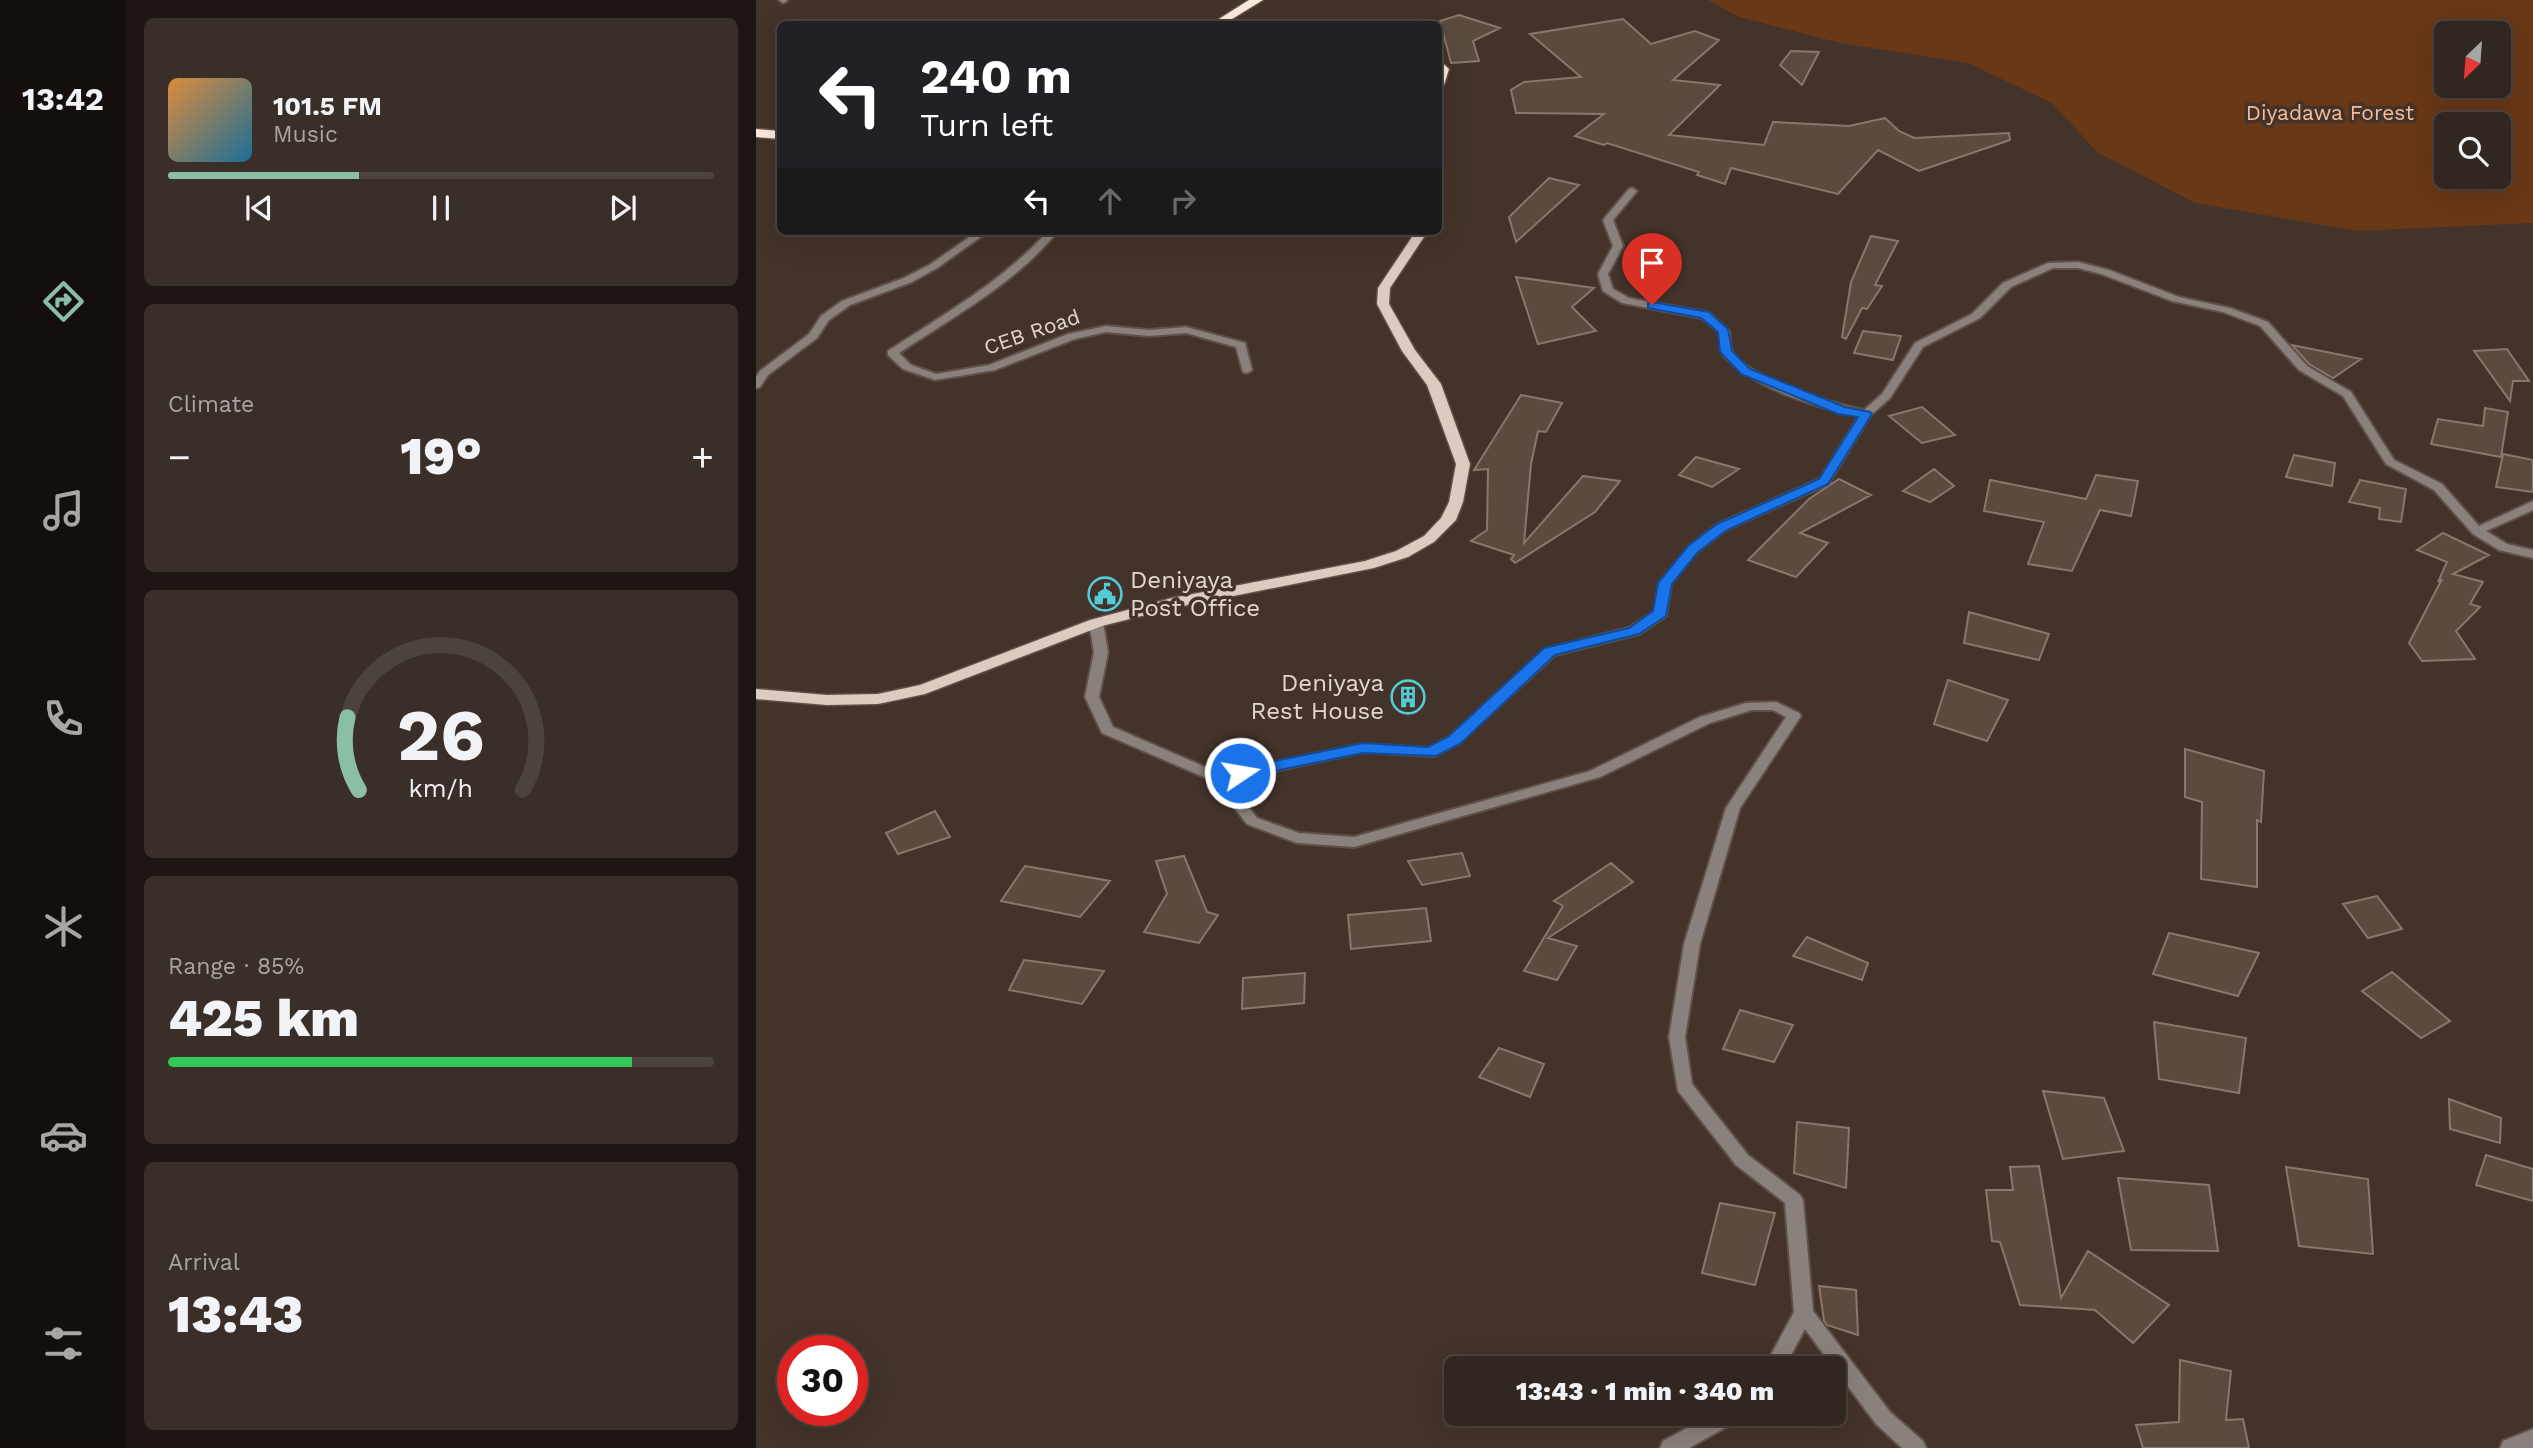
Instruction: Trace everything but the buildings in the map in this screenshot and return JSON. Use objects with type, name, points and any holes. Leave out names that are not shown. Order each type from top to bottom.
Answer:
[{"type":"highway","points":[[1222,21],[1257,0]]},
{"type":"highway","points":[[756,133],[777,135]]},
{"type":"main road","points":[[756,694],[827,700],[878,699],[925,689],[1096,623],[1172,603],[1368,565],[1402,554],[1429,539],[1448,520],[1456,502],[1463,464],[1434,384],[1409,351],[1383,304],[1384,288],[1419,235]]},
{"type":"street","points":[[1632,191],[1608,220],[1618,246],[1603,274],[1608,291],[1626,301],[1705,315],[1724,331],[1726,352],[1745,371],[1843,411],[1866,414]]},
{"type":"street","points":[[756,385],[764,373],[813,336],[825,318],[846,303],[908,280],[934,267],[978,235]]},
{"type":"street","name":"CEB Road","points":[[1050,235],[1014,270],[892,353],[907,367],[934,377],[991,368],[1072,335],[1106,329],[1149,333],[1186,330],[1241,345],[1247,370]]},
{"type":"street","points":[[1218,778],[1363,748],[1430,753],[1454,740],[1550,652],[1634,631],[1661,613],[1665,583],[1693,549],[1722,527],[1824,481],[1866,414],[1886,396],[1919,345],[1976,316],[2007,285],[2051,265],[2078,265],[2105,272],[2176,299],[2226,310],[2264,324],[2303,368],[2347,394],[2390,462],[2438,487],[2477,531],[2503,547],[2533,554]]},
{"type":"street","points":[[2477,531],[2533,505]]},
{"type":"street","points":[[1096,623],[1101,652],[1092,696],[1107,730],[1218,778],[1252,821],[1297,838],[1354,842],[1595,774],[1705,720],[1751,706],[1776,706],[1794,716],[1733,808],[1692,944],[1676,1037],[1684,1086],[1742,1160],[1794,1200],[1804,1313],[1883,1418],[1916,1448]]},
{"type":"street","points":[[1781,1356],[1804,1313]]},
{"type":"street","points":[[1670,1448],[1710,1426]]},
{"type":"street","points":[[2510,1448],[2533,1438]]},
{"type":"green space","name":"Diyadawa Forest","points":[[1708,0],[2533,0],[2533,223],[2357,231],[2195,203],[2097,152],[2052,103],[1968,63],[1840,43],[1739,17]]},
{"type":"place","name":"Deniyaya Post Office","points":[[1105,594]]},
{"type":"place","name":"Deniyaya Rest House","points":[[1408,697]]},
{"type":"route","points":[[1240,773],[1332,752],[1363,748],[1430,753],[1454,740],[1550,652],[1634,631],[1661,613],[1665,583],[1693,549],[1722,527],[1824,481],[1866,414],[1843,411],[1745,371],[1726,352],[1724,331],[1705,315],[1652,305]]}]
